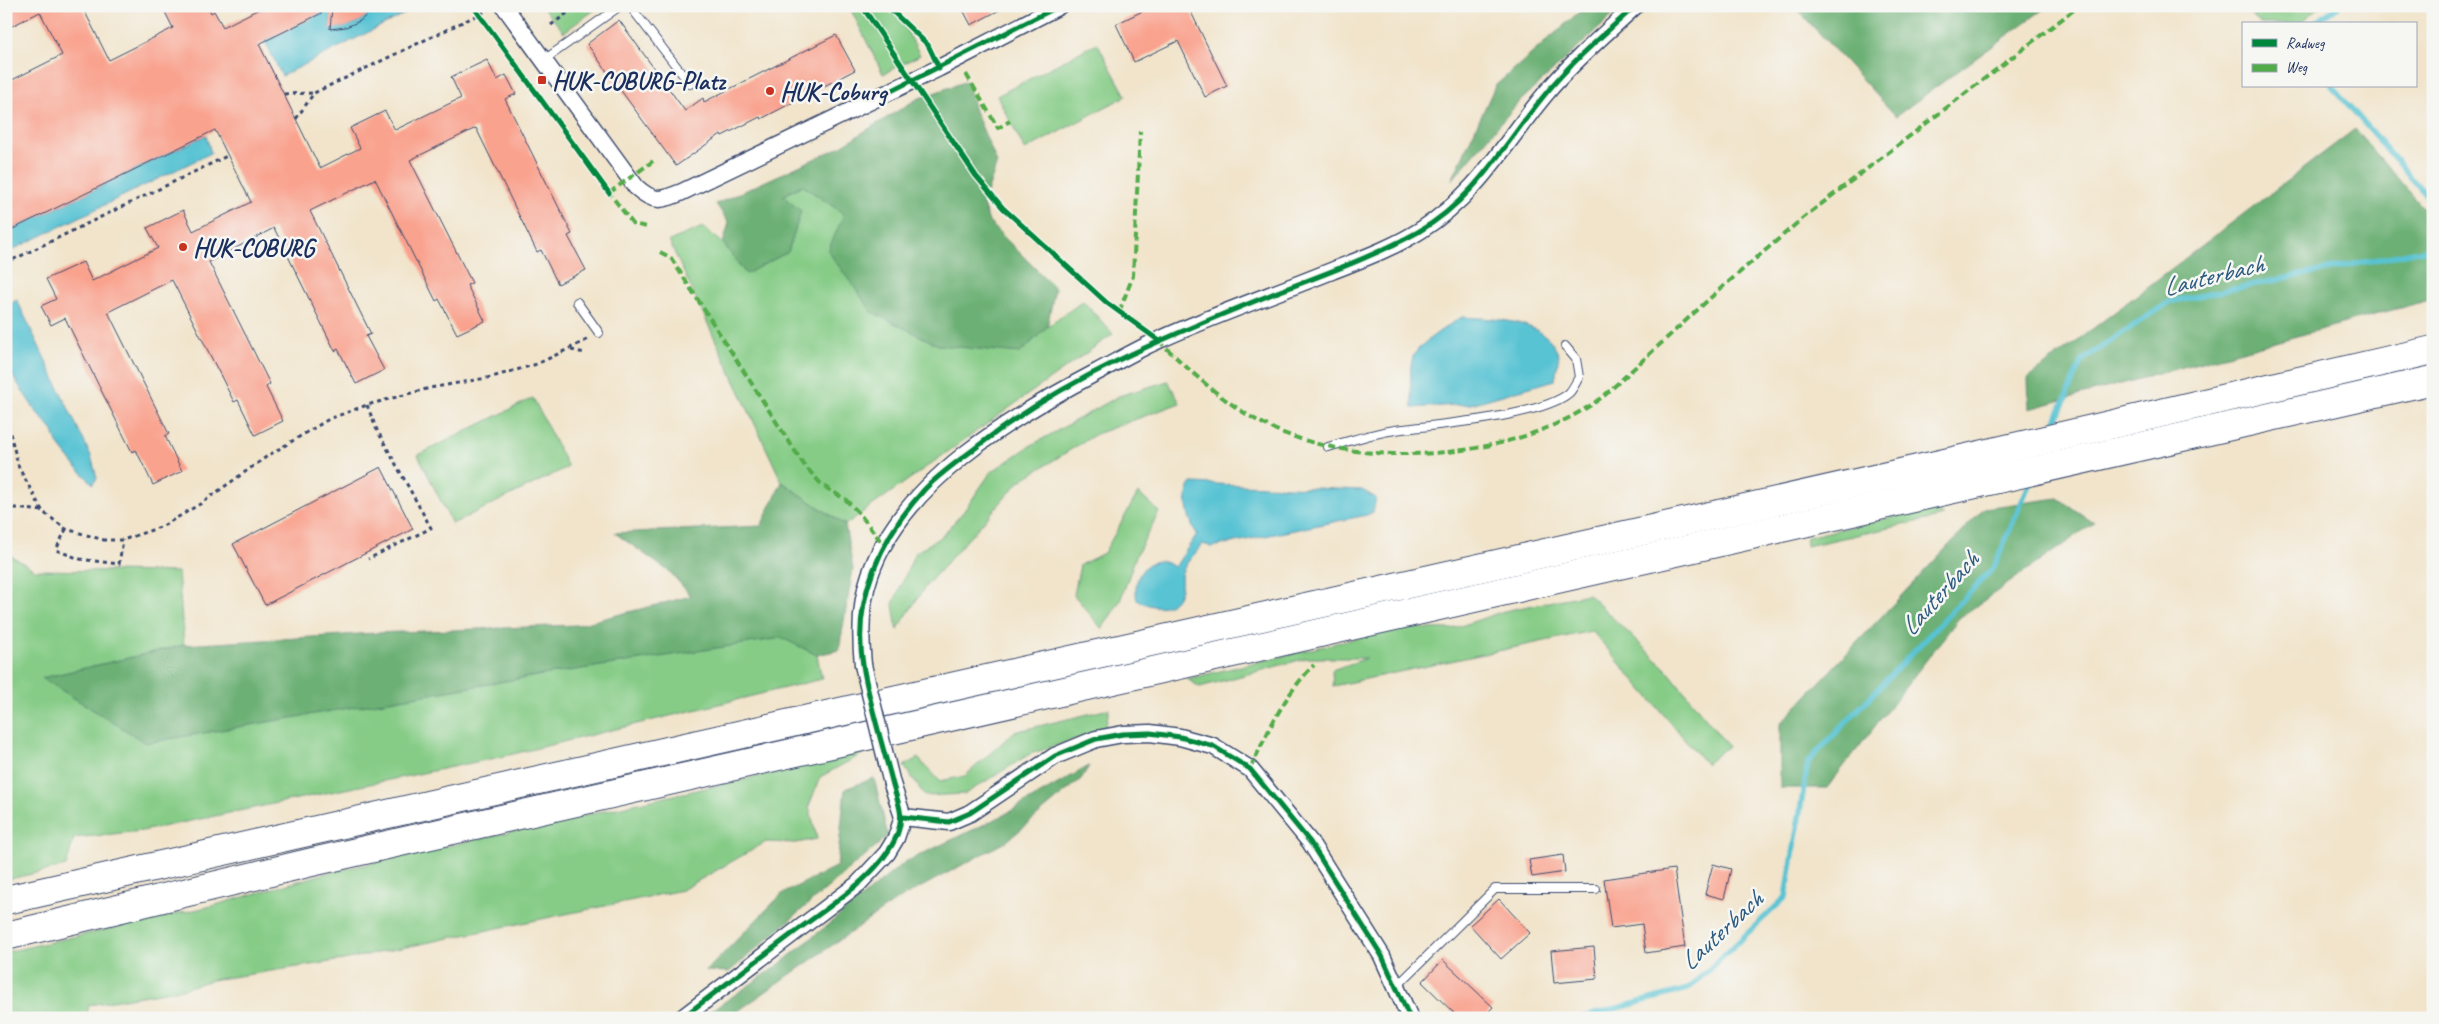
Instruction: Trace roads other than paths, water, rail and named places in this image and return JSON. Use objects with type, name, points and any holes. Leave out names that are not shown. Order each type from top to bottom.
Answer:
[{"type":"highway","points":[[6,900],[1976,456],[2433,350]]},
{"type":"highway","points":[[6,936],[308,863],[2433,380]]},
{"type":"street","points":[[504,6],[636,187],[646,196],[660,200],[682,192],[892,91],[1058,6]]},
{"type":"street","points":[[682,1018],[858,884],[887,853],[896,838],[903,817],[892,784],[863,665],[860,629],[870,575],[884,545],[907,509],[928,486],[996,432],[1027,411],[1158,340],[1361,259],[1419,231],[1448,210],[1472,188],[1564,72],[1635,6]]},
{"type":"street","points":[[903,817],[949,822],[970,813],[1055,756],[1096,739],[1123,734],[1150,733],[1180,737],[1213,746],[1250,769],[1310,842],[1382,956],[1398,986],[1410,1018]]},
{"type":"lane","points":[[544,60],[620,6]]},
{"type":"lane","points":[[630,6],[690,84]]},
{"type":"lane","points":[[577,302],[598,333]]},
{"type":"lane","points":[[1328,447],[1392,430],[1445,425],[1505,414],[1558,400],[1570,392],[1579,377],[1576,359],[1565,346]]},
{"type":"lane","points":[[1398,986],[1495,889],[1596,889]]},
{"type":"water","points":[[374,6],[420,6],[282,76],[265,41],[322,12],[331,11],[330,28],[349,26],[366,16]]},
{"type":"water","points":[[206,135],[211,153],[6,253],[6,230],[10,228],[11,230]]},
{"type":"water","points":[[17,300],[91,456],[97,478],[93,484],[57,443],[53,431],[35,410],[6,366],[6,306]]},
{"type":"water","points":[[1462,317],[1496,319],[1519,323],[1540,332],[1550,341],[1559,355],[1555,380],[1471,404],[1412,408],[1410,375],[1413,357],[1428,340]]},
{"type":"water","points":[[1192,483],[1362,490],[1376,498],[1373,512],[1367,515],[1212,547],[1203,544],[1184,568],[1181,574],[1181,588],[1174,601],[1169,605],[1163,606],[1143,603],[1137,600],[1136,587],[1143,570],[1147,565],[1160,561],[1175,567],[1197,534],[1191,523],[1187,508],[1187,494]]},
{"type":"waterway","points":[[2317,22],[2338,6]]},
{"type":"waterway","points":[[2334,88],[2433,203]]},
{"type":"waterway","name":"Lauterbach","points":[[2052,430],[2082,360],[2169,302],[2433,248]]},
{"type":"waterway","name":"Lauterbach","points":[[1581,1018],[1688,989],[1786,897],[1808,762],[1994,567],[2031,480]]},
{"type":"place","name":"HUK-COBURG-Platz","points":[[542,80]]},
{"type":"place","name":"HUK-Coburg","points":[[770,91]]},
{"type":"place","name":"HUK-COBURG","points":[[183,247]]}]
